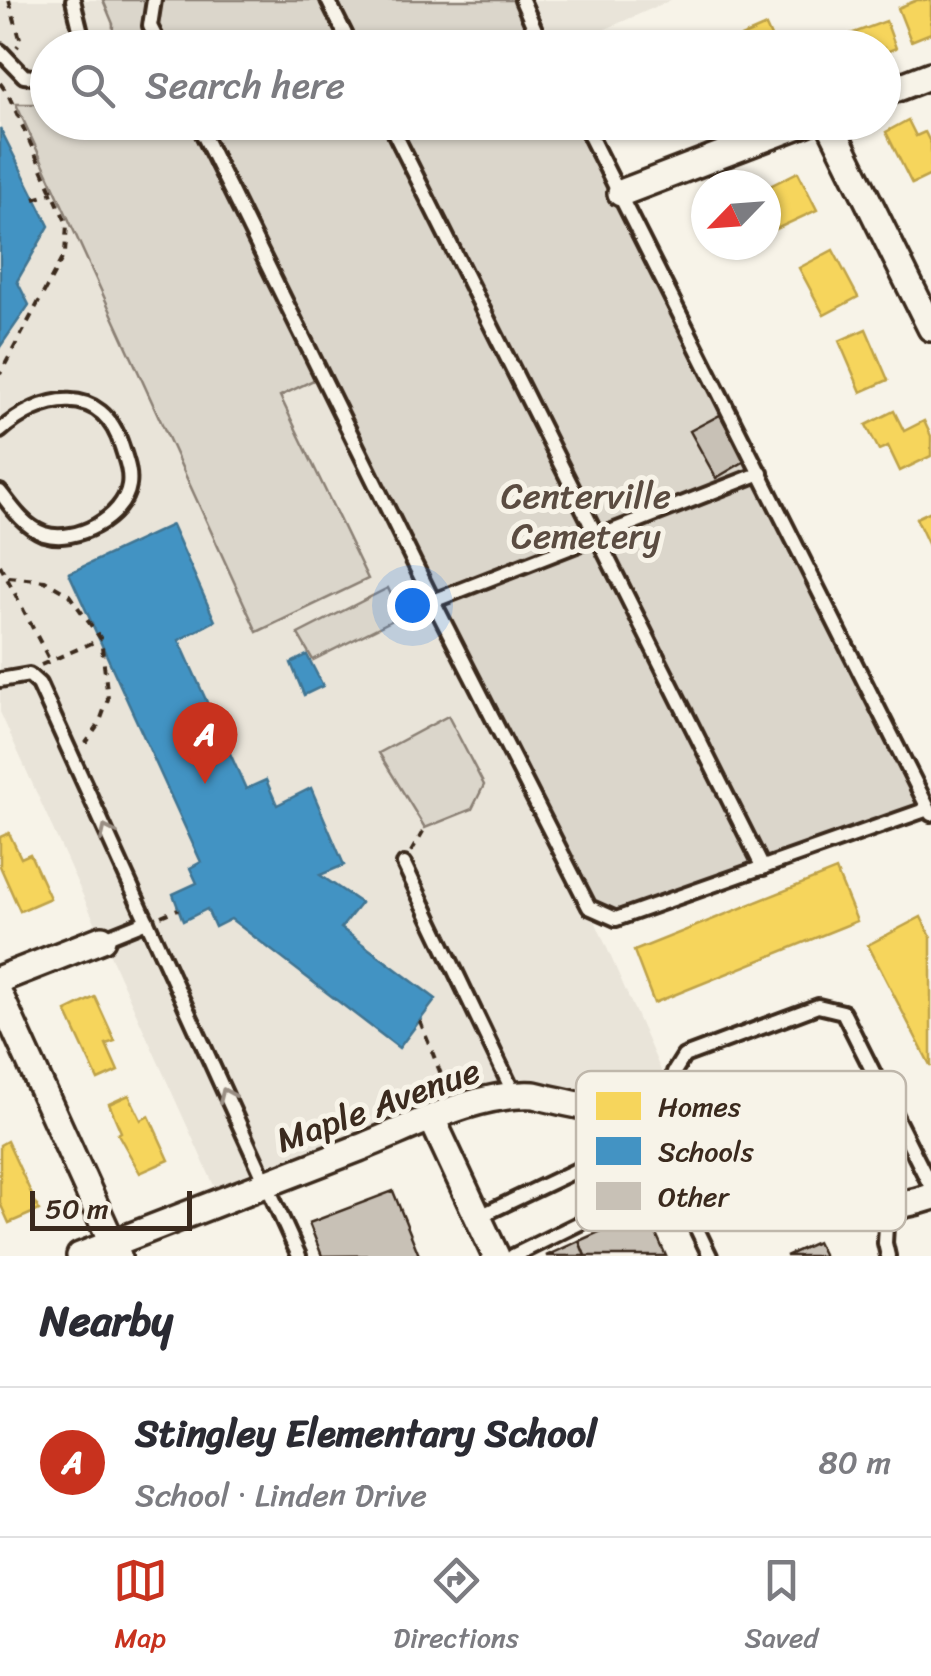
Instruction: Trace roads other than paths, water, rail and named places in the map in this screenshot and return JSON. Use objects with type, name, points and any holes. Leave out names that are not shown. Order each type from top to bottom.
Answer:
[{"type":"street","points":[[901,87],[931,75]]},
{"type":"street","points":[[621,194],[760,140]]},
{"type":"street","points":[[838,140],[931,328]]},
{"type":"street","points":[[0,979],[102,939]]},
{"type":"street","points":[[0,996],[115,1250]]},
{"type":"street","name":"Maple Avenue","points":[[80,1256],[115,1250],[267,1184],[494,1097],[534,1096],[576,1106]]},
{"type":"street","points":[[443,1115],[478,1217],[498,1255]]},
{"type":"street","name":"Maple Avenue","points":[[906,1203],[931,1197]]},
{"type":"lane","points":[[73,0],[78,30]]},
{"type":"lane","points":[[152,30],[154,0]]},
{"type":"lane","points":[[328,0],[343,30]]},
{"type":"lane","points":[[522,0],[535,30]]},
{"type":"lane","points":[[3,54],[24,76],[30,77]]},
{"type":"lane","points":[[207,140],[433,601],[589,907],[616,919],[930,812],[592,140]]},
{"type":"lane","points":[[398,140],[762,868]]},
{"type":"lane","points":[[0,430],[21,412],[60,399],[84,402],[107,417],[119,437],[129,468],[129,487],[110,516],[69,536],[46,535],[30,527],[0,492]]},
{"type":"lane","points":[[433,601],[761,474]]},
{"type":"lane","points":[[0,680],[29,675],[38,684],[299,1256]]},
{"type":"lane","points":[[404,864],[514,1094]]},
{"type":"lane","points":[[102,939],[147,921]]},
{"type":"lane","points":[[675,1071],[684,1056],[818,1006],[844,1012],[874,1071]]},
{"type":"lane","points":[[906,1136],[931,1186]]},
{"type":"lane","points":[[478,1217],[576,1170]]},
{"type":"lane","points":[[498,1255],[576,1223]]},
{"type":"lane","points":[[698,1231],[710,1256]]},
{"type":"lane","points":[[886,1231],[888,1256]]},
{"type":"place","name":"Stingley Elementary School","points":[[205,784]]},
{"type":"park label","name":"Centerville Cemetery","points":[[586,516]]}]
